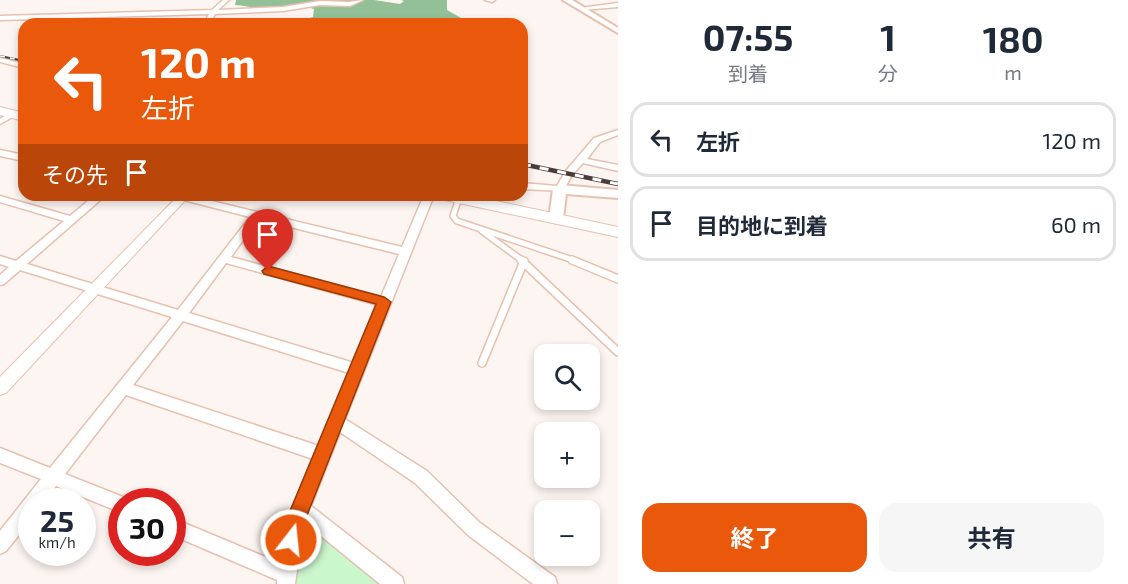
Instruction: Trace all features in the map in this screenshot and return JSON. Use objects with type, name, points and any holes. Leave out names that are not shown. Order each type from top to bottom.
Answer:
[{"type":"highway","points":[[0,105],[18,112]]},
{"type":"highway","points":[[0,111],[18,113]]},
{"type":"highway","points":[[471,201],[618,232]]},
{"type":"main road","points":[[567,0],[618,31]]},
{"type":"main road","points":[[556,219],[560,189],[618,194]]},
{"type":"street","points":[[210,18],[226,0]]},
{"type":"street","points":[[0,18],[283,9],[320,3],[350,4],[360,0]]},
{"type":"street","points":[[583,8],[618,5]]},
{"type":"street","points":[[0,60],[18,64]]},
{"type":"street","points":[[0,122],[18,114]]},
{"type":"street","points":[[528,186],[560,189],[568,174],[597,140],[618,132]]},
{"type":"street","points":[[0,153],[18,157]]},
{"type":"street","points":[[581,160],[618,168]]},
{"type":"street","points":[[0,200],[72,220]]},
{"type":"street","points":[[0,281],[94,201]]},
{"type":"street","points":[[0,388],[176,201]]},
{"type":"street","points":[[201,201],[406,252]]},
{"type":"street","points":[[186,533],[286,579],[295,523],[427,201]]},
{"type":"street","points":[[45,488],[181,315],[256,215]]},
{"type":"street","points":[[222,258],[384,302]]},
{"type":"street","points":[[0,260],[358,370]]},
{"type":"street","points":[[123,388],[323,455]]},
{"type":"street","points":[[337,422],[421,477],[474,529],[548,584]]},
{"type":"street","points":[[0,456],[108,499]]},
{"type":"street","points":[[301,509],[395,584]]},
{"type":"street","points":[[0,545],[18,522]]},
{"type":"lane","points":[[452,201],[453,216],[457,221],[556,253],[618,279]]},
{"type":"lane","points":[[477,227],[524,261],[618,352]]},
{"type":"lane","points":[[482,363],[524,261]]},
{"type":"green space","points":[[236,0],[374,0],[400,4],[404,1],[401,0],[447,0],[447,10],[461,18],[310,18],[313,17],[314,9],[299,7],[270,9],[235,5]]},
{"type":"green space","points":[[301,509],[395,584],[286,584]]},
{"type":"railway","points":[[0,56],[18,60]]},
{"type":"railway","points":[[528,165],[618,184]]},
{"type":"route","points":[[268,271],[384,302],[295,523],[291,540]]}]
